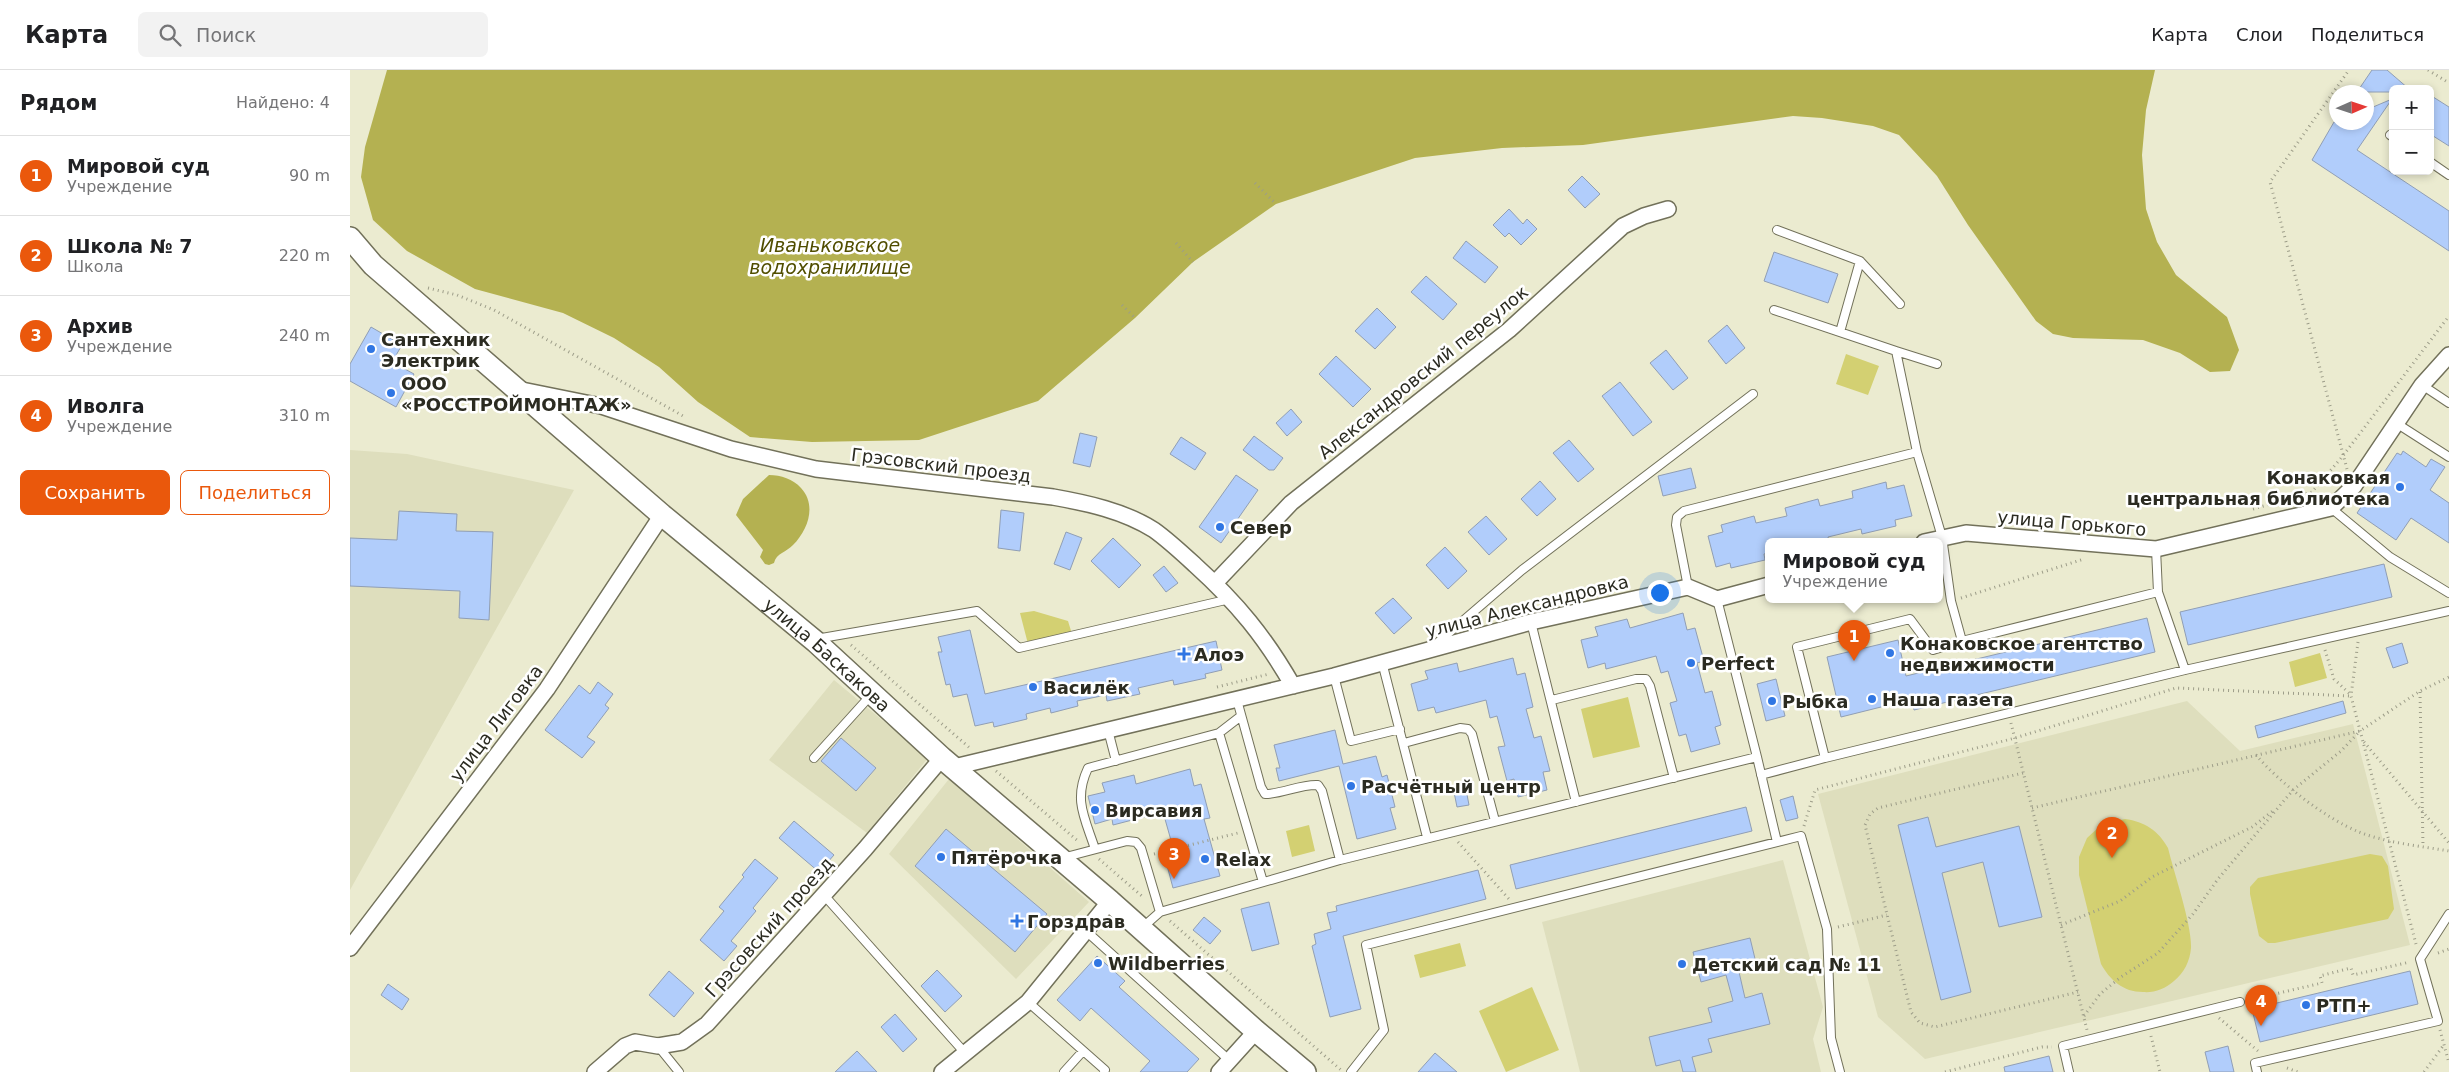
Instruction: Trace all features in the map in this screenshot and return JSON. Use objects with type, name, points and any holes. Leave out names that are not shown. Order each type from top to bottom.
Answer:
[{"type":"street","name":"Александровский переулок","points":[[1215,583],[1291,503],[1509,330],[1623,226],[1644,216],[1668,209]]},
{"type":"street","name":"улица Баскакова","points":[[350,238],[373,265],[662,515],[812,639],[948,762],[1305,1072]]},
{"type":"street","points":[[2331,508],[2354,486],[2422,385],[2449,355]]},
{"type":"street","name":"Грэсовский проезд","points":[[518,389],[601,406],[731,449],[816,470],[1086,502],[1124,515],[1154,530],[1215,583],[1267,641],[1293,686]]},
{"type":"street","name":"улица Горького","points":[[1942,537],[1966,533],[2156,549],[2331,508]]},
{"type":"street","name":"улица Лиговка","points":[[350,948],[546,689],[662,515]]},
{"type":"street","points":[[1688,587],[1716,599],[1765,586]]},
{"type":"street","name":"улица Александровка","points":[[948,762],[1108,730],[1236,700],[1334,676],[1531,622],[1688,587]]},
{"type":"street","name":"Грэсовский проезд","points":[[595,1072],[625,1046],[635,1042],[658,1046],[682,1042],[707,1024],[823,894],[948,762]]},
{"type":"street","points":[[942,1072],[1028,1002],[1110,901]]},
{"type":"street","points":[[1218,1072],[1256,1031]]},
{"type":"lane","points":[[2434,165],[2449,175]]},
{"type":"lane","points":[[1777,230],[1860,260],[1900,304]]},
{"type":"lane","points":[[1840,332],[1860,260]]},
{"type":"lane","points":[[1774,310],[1937,364]]},
{"type":"lane","points":[[1896,351],[1917,452],[1942,537]]},
{"type":"lane","points":[[2422,385],[2449,403]]},
{"type":"lane","points":[[1431,649],[1522,570],[1753,394]]},
{"type":"lane","points":[[2396,423],[2449,457]]},
{"type":"lane","points":[[1688,587],[1676,525],[1677,516],[1684,511],[1917,452]]},
{"type":"lane","points":[[2331,508],[2390,557],[2449,593]]},
{"type":"lane","points":[[1943,544],[1951,601],[1962,641]]},
{"type":"lane","points":[[2156,549],[2158,592],[2185,670]]},
{"type":"lane","points":[[1824,758],[1797,647],[1910,619],[1933,650],[2158,592]]},
{"type":"lane","points":[[812,639],[977,611],[1019,648],[1230,599]]},
{"type":"lane","points":[[1716,599],[1777,842]]},
{"type":"lane","points":[[1761,774],[2185,670],[2449,611]]},
{"type":"lane","points":[[1531,622],[1576,802]]},
{"type":"lane","points":[[1382,662],[1427,838]]},
{"type":"lane","points":[[1334,676],[1351,741],[1400,729]]},
{"type":"lane","points":[[1552,700],[1636,679],[1646,679],[1650,686],[1674,778]]},
{"type":"lane","points":[[814,758],[872,694]]},
{"type":"lane","points":[[1236,700],[1260,787],[1265,794],[1318,785],[1322,790],[1340,860]]},
{"type":"lane","points":[[1095,849],[1080,802],[1080,784],[1088,768],[1219,733],[1241,716]]},
{"type":"lane","points":[[1404,743],[1460,728],[1468,729],[1472,734],[1495,821]]},
{"type":"lane","points":[[1108,730],[1116,760]]},
{"type":"lane","points":[[1219,733],[1263,882]]},
{"type":"lane","points":[[1141,928],[1160,912],[1340,860],[1448,832],[1757,758]]},
{"type":"lane","points":[[1351,1072],[1384,1030],[1366,945],[1801,836],[1827,929],[1831,1038],[1840,1072]]},
{"type":"lane","points":[[1060,858],[1127,842],[1136,842],[1144,857],[1160,912]]},
{"type":"lane","points":[[823,894],[965,1053]]},
{"type":"lane","points":[[2257,1072],[2255,1063],[2438,1021],[2420,959],[2449,914]]},
{"type":"lane","points":[[1086,931],[1229,1060]]},
{"type":"lane","points":[[1028,1002],[1105,1070],[1104,1072]]},
{"type":"lane","points":[[2069,1072],[2063,1046],[2240,1002]]},
{"type":"lane","points":[[658,1046],[679,1072]]},
{"type":"lane","points":[[1064,1072],[1083,1051]]},
{"type":"path","points":[[2350,70],[2270,182],[2342,457],[2354,486]]},
{"type":"path","points":[[2428,70],[2449,83]]},
{"type":"path","points":[[1255,183],[1276,204]]},
{"type":"path","points":[[1176,243],[1193,262]]},
{"type":"path","points":[[396,285],[437,289],[457,294],[494,310],[688,418]]},
{"type":"path","points":[[1122,304],[1135,318]]},
{"type":"path","points":[[2249,510],[2312,492],[2342,457],[2449,316]]},
{"type":"path","points":[[1951,601],[2093,556]]},
{"type":"path","points":[[2240,1002],[2322,983],[2320,976],[2351,968],[2353,976],[2420,959],[2351,696],[2359,631]]},
{"type":"path","points":[[2322,640],[2334,679],[2351,696]]},
{"type":"path","points":[[2084,1016],[2100,994],[2121,977],[2158,953],[2193,914],[2218,879],[2293,790],[2341,751],[2360,731],[2420,692],[2449,676]]},
{"type":"path","points":[[1801,836],[1815,790],[2014,738],[2176,688],[2351,696]]},
{"type":"path","points":[[2420,692],[2423,846]]},
{"type":"path","points":[[2008,713],[2090,1040]]},
{"type":"path","points":[[2032,808],[2360,731]]},
{"type":"path","points":[[2362,739],[2449,843]]},
{"type":"path","points":[[2256,755],[2272,774],[2293,790],[2332,817],[2359,832],[2389,840],[2449,851]]},
{"type":"path","points":[[2023,773],[1878,808],[1870,814],[1865,825],[1911,1012],[1920,1023],[1935,1027],[2078,992]]},
{"type":"path","points":[[2061,925],[2120,901],[2152,878],[2252,827],[2280,805]]},
{"type":"path","points":[[1144,857],[1248,830]]},
{"type":"path","points":[[1448,832],[1516,907]]},
{"type":"path","points":[[1827,929],[1887,914]]},
{"type":"path","points":[[2210,1010],[2268,1060],[2298,1072]]},
{"type":"path","points":[[2438,1021],[2449,1063]]},
{"type":"path","points":[[2148,1026],[2160,1072]]},
{"type":"path","points":[[1944,1072],[2042,1047],[2063,1046]]},
{"type":"path","points":[[2424,1072],[2443,1046]]},
{"type":"shaded area","points":[[1846,354],[1879,366],[1868,395],[1836,384]]},
{"type":"shaded area","points":[[350,450],[407,454],[574,490],[350,890]]},
{"type":"shaded area","points":[[1034,611],[1068,621],[1072,634],[1028,644],[1020,613]]},
{"type":"shaded area","points":[[2320,653],[2327,678],[2295,687],[2289,662]]},
{"type":"shaded area","points":[[834,680],[928,758],[867,833],[769,760]]},
{"type":"shaded area","points":[[1628,697],[1640,747],[1593,758],[1581,709]]},
{"type":"shaded area","points":[[2187,701],[2240,751],[2353,724],[2410,945],[1925,1059],[1878,1017],[1818,794]]},
{"type":"shaded area","points":[[949,779],[1089,902],[1016,979],[889,854]]},
{"type":"shaded area","points":[[2125,819],[2139,822],[2150,828],[2160,836],[2168,848],[2191,938],[2189,958],[2181,974],[2167,986],[2151,992],[2129,990],[2123,987],[2113,980],[2101,964],[2079,875],[2079,857],[2087,838],[2099,827],[2107,823]]},
{"type":"shaded area","points":[[1309,825],[1315,851],[1292,857],[1286,831]]},
{"type":"shaded area","points":[[2370,854],[2382,856],[2388,866],[2394,909],[2388,919],[2275,943],[2268,943],[2259,936],[2250,894],[2250,887],[2258,878]]},
{"type":"shaded area","name":"Детский сад № 11","points":[[1783,860],[1823,1007],[1813,1039],[1821,1072],[1580,1072],[1542,922]]},
{"type":"shaded area","points":[[1460,943],[1466,966],[1420,978],[1414,955]]},
{"type":"shaded area","points":[[1532,987],[1559,1050],[1506,1072],[1479,1011]]},
{"type":"water","name":"Иваньковское водохранилище","points":[[387,70],[2155,70],[2146,110],[2142,155],[2146,209],[2157,242],[2176,275],[2227,317],[2239,350],[2230,371],[2210,372],[2180,353],[2143,340],[2073,338],[2053,334],[2036,321],[1968,225],[1937,176],[1899,135],[1873,126],[1822,118],[1793,116],[1583,145],[1502,148],[1415,158],[1276,204],[1193,262],[1135,318],[1038,401],[919,440],[812,442],[750,437],[698,402],[659,367],[614,338],[563,313],[475,289],[407,251],[373,220],[361,177],[365,147]]},
{"type":"water","points":[[769,475],[787,478],[801,488],[809,502],[809,517],[798,539],[791,547],[777,557],[774,563],[769,565],[765,564],[760,557],[763,550],[736,515],[743,499]]},
{"type":"building","points":[[2372,70],[2387,70],[2404,85],[2389,85],[2389,92],[2374,92],[2374,85],[2362,85]]},
{"type":"building","points":[[2434,98],[2449,107],[2449,146],[2434,137]]},
{"type":"building","points":[[2389,100],[2389,103],[2374,125],[2374,107]]},
{"type":"building","points":[[2329,130],[2371,130],[2357,150],[2389,171],[2389,175],[2395,175],[2449,211],[2449,251],[2312,160]]},
{"type":"building","points":[[1582,176],[1600,194],[1585,208],[1568,190]]},
{"type":"building","points":[[1509,209],[1523,224],[1527,219],[1537,229],[1521,245],[1509,233],[1505,237],[1493,225]]},
{"type":"building","points":[[1466,241],[1498,267],[1485,283],[1453,258]]},
{"type":"building","points":[[1774,252],[1838,274],[1828,303],[1764,281]]},
{"type":"building","points":[[1426,276],[1457,304],[1443,320],[1411,292]]},
{"type":"building","points":[[1377,308],[1396,327],[1375,349],[1355,331]]},
{"type":"building","points":[[1727,325],[1745,348],[1726,364],[1708,341]]},
{"type":"building","points":[[371,327],[402,345],[392,362],[414,374],[396,407],[350,381],[350,364]]},
{"type":"building","points":[[1666,350],[1688,378],[1673,390],[1650,363]]},
{"type":"building","points":[[1336,356],[1371,389],[1353,407],[1319,374]]},
{"type":"building","points":[[1620,382],[1652,422],[1633,436],[1602,396]]},
{"type":"building","points":[[1291,409],[1302,422],[1287,436],[1276,423]]},
{"type":"building","points":[[1080,433],[1097,437],[1090,467],[1073,463]]},
{"type":"building","points":[[1254,436],[1283,458],[1274,470],[1269,470],[1243,450]]},
{"type":"building","points":[[1181,437],[1206,453],[1195,470],[1170,454]]},
{"type":"building","points":[[1569,440],[1594,469],[1578,482],[1553,453]]},
{"type":"building","points":[[2403,451],[2426,467],[2431,459],[2445,467],[2430,490],[2449,503],[2449,543],[2411,518],[2396,540],[2357,513],[2397,453],[2401,455]]},
{"type":"building","points":[[1691,468],[1696,488],[1663,496],[1658,476]]},
{"type":"building","points":[[1236,475],[1258,490],[1221,543],[1199,527]]},
{"type":"building","points":[[1540,481],[1556,499],[1537,516],[1521,499]]},
{"type":"building","points":[[1886,482],[1887,489],[1904,485],[1912,516],[1895,520],[1896,526],[1862,534],[1861,529],[1828,538],[1765,538],[1765,560],[1731,568],[1730,563],[1716,567],[1708,536],[1723,532],[1721,525],[1754,516],[1756,523],[1787,516],[1785,508],[1818,499],[1820,506],[1853,498],[1852,491]]},
{"type":"building","points":[[1001,510],[1024,513],[1020,551],[998,548]]},
{"type":"building","points":[[399,511],[457,514],[456,531],[493,532],[489,620],[459,618],[460,591],[350,586],[350,538],[397,540]]},
{"type":"building","points":[[1486,516],[1507,539],[1489,555],[1468,532]]},
{"type":"building","points":[[1066,532],[1082,538],[1070,570],[1054,564]]},
{"type":"building","points":[[1113,538],[1141,565],[1119,588],[1091,561]]},
{"type":"building","points":[[1445,547],[1467,571],[1448,589],[1426,565]]},
{"type":"building","points":[[2384,564],[2392,597],[2188,645],[2180,612]]},
{"type":"building","points":[[1164,566],[1178,583],[1166,592],[1153,575]]},
{"type":"building","points":[[1393,598],[1412,618],[1394,634],[1375,613]]},
{"type":"building","points":[[1683,613],[1687,630],[1695,628],[1704,661],[1697,663],[1705,693],[1712,691],[1721,725],[1715,727],[1720,744],[1691,752],[1686,734],[1679,736],[1670,703],[1677,701],[1668,671],[1661,673],[1656,656],[1606,669],[1605,663],[1588,668],[1581,640],[1598,636],[1595,627],[1627,619],[1630,628]]},
{"type":"building","points":[[2147,618],[2155,652],[1914,710],[1913,705],[1907,706],[1905,701],[1841,717],[1827,657],[1898,640],[1906,676]]},
{"type":"building","points":[[970,630],[985,694],[1216,641],[1222,670],[1205,674],[1206,678],[1174,685],[1173,680],[1138,688],[1140,694],[1107,701],[1106,695],[1077,701],[1078,706],[1051,713],[1050,708],[1026,714],[1027,719],[994,727],[993,722],[975,726],[967,694],[953,697],[950,684],[946,685],[938,652],[942,652],[938,637]]},
{"type":"building","points":[[2402,643],[2408,663],[2393,668],[2386,648]]},
{"type":"building","points":[[1513,658],[1517,675],[1525,673],[1533,707],[1526,709],[1534,738],[1541,736],[1550,771],[1543,772],[1547,790],[1518,797],[1514,779],[1507,781],[1498,747],[1505,746],[1497,716],[1490,718],[1486,700],[1436,713],[1434,707],[1418,711],[1411,684],[1428,679],[1425,671],[1457,663],[1459,672]]},
{"type":"building","points":[[1776,679],[1785,716],[1766,721],[1757,684]]},
{"type":"building","points":[[598,682],[613,694],[605,705],[609,708],[587,737],[595,742],[582,758],[545,730],[579,685],[590,694]]},
{"type":"building","points":[[2343,701],[2346,713],[2258,738],[2255,726]]},
{"type":"building","points":[[1335,730],[1343,764],[1376,756],[1382,777],[1387,775],[1395,807],[1390,808],[1396,829],[1357,839],[1339,766],[1279,781],[1276,768],[1280,768],[1274,745]]},
{"type":"building","points":[[841,738],[876,768],[856,791],[821,761]]},
{"type":"building","points":[[1190,769],[1194,786],[1201,784],[1210,818],[1204,819],[1220,876],[1173,888],[1164,854],[1174,851],[1163,812],[1113,825],[1112,819],[1095,824],[1088,796],[1105,792],[1102,783],[1134,775],[1136,784]]},
{"type":"building","points":[[1465,784],[1469,805],[1457,807],[1453,787]]},
{"type":"building","points":[[1793,796],[1798,818],[1786,821],[1780,800]]},
{"type":"building","points":[[1746,807],[1752,831],[1516,889],[1510,865]]},
{"type":"building","points":[[1928,817],[1936,847],[2019,826],[2042,917],[1999,927],[1983,862],[1942,873],[1971,992],[1941,1000],[1898,825]]},
{"type":"building","points":[[794,821],[834,855],[819,872],[779,838]]},
{"type":"building","points":[[946,829],[1047,914],[1015,952],[915,866]]},
{"type":"building","points":[[755,859],[778,878],[753,908],[756,911],[731,941],[737,946],[724,961],[700,940],[724,911],[719,907],[744,877],[742,875]]},
{"type":"building","points":[[1478,870],[1486,899],[1343,936],[1361,1009],[1330,1017],[1312,946],[1316,944],[1314,934],[1331,929],[1327,913],[1337,911],[1336,906]]},
{"type":"building","points":[[1269,902],[1279,944],[1252,951],[1241,909]]},
{"type":"building","points":[[1204,917],[1221,931],[1210,944],[1193,930]]},
{"type":"building","points":[[1750,938],[1757,967],[1739,972],[1745,998],[1762,993],[1770,1024],[1708,1039],[1712,1052],[1692,1057],[1696,1072],[1683,1072],[1680,1060],[1656,1066],[1649,1037],[1712,1022],[1708,1008],[1733,1001],[1726,975],[1701,982],[1693,952]]},
{"type":"building","points":[[1097,956],[1125,981],[1119,987],[1199,1059],[1187,1072],[1140,1072],[1150,1061],[1091,1008],[1080,1021],[1057,1000]]},
{"type":"building","points":[[937,970],[962,996],[945,1012],[921,986]]},
{"type":"building","points":[[669,971],[694,993],[674,1017],[649,995]]},
{"type":"building","points":[[2410,971],[2418,1004],[2260,1042],[2252,1009]]},
{"type":"building","points":[[388,984],[409,999],[402,1010],[381,995]]},
{"type":"building","points":[[895,1014],[917,1039],[903,1052],[881,1027]]},
{"type":"building","points":[[2228,1046],[2234,1072],[2210,1072],[2205,1052]]},
{"type":"building","points":[[857,1051],[877,1072],[835,1072]]},
{"type":"building","points":[[1435,1053],[1457,1072],[1418,1072]]},
{"type":"building","points":[[2049,1056],[2053,1072],[2005,1072],[2004,1067]]},
{"type":"place","name":"Сантехник Электрик","points":[[371,349]]},
{"type":"place","name":"ООО «РОССТРОЙМОНТАЖ»","points":[[391,393]]},
{"type":"place","name":"Конаковкая центральная библиотека","points":[[2400,487]]},
{"type":"place","name":"Север","points":[[1220,527]]},
{"type":"place","name":"Конаковское агентство недвижимости","points":[[1890,653]]},
{"type":"place","name":"Алоэ","points":[[1184,654]]},
{"type":"place","name":"Мировой суд","points":[[1854,661]]},
{"type":"place","name":"Perfect","points":[[1691,663]]},
{"type":"place","name":"Василёк","points":[[1033,687]]},
{"type":"place","name":"Наша газета","points":[[1872,699]]},
{"type":"place","name":"Рыбка","points":[[1772,701]]},
{"type":"place","name":"Расчётный центр","points":[[1351,786]]},
{"type":"place","name":"Вирсавия","points":[[1095,810]]},
{"type":"place","name":"Пятёрочка","points":[[941,857]]},
{"type":"place","name":"Школа № 7","points":[[2112,858]]},
{"type":"place","name":"Relax","points":[[1205,859]]},
{"type":"place","name":"Архив","points":[[1174,879]]},
{"type":"place","name":"Горздрав","points":[[1017,921]]},
{"type":"place","name":"Wildberries","points":[[1098,963]]},
{"type":"place","name":"Детский сад № 11","points":[[1682,964]]},
{"type":"place","name":"РТП+","points":[[2306,1005]]},
{"type":"place","name":"Иволга","points":[[2261,1026]]}]
